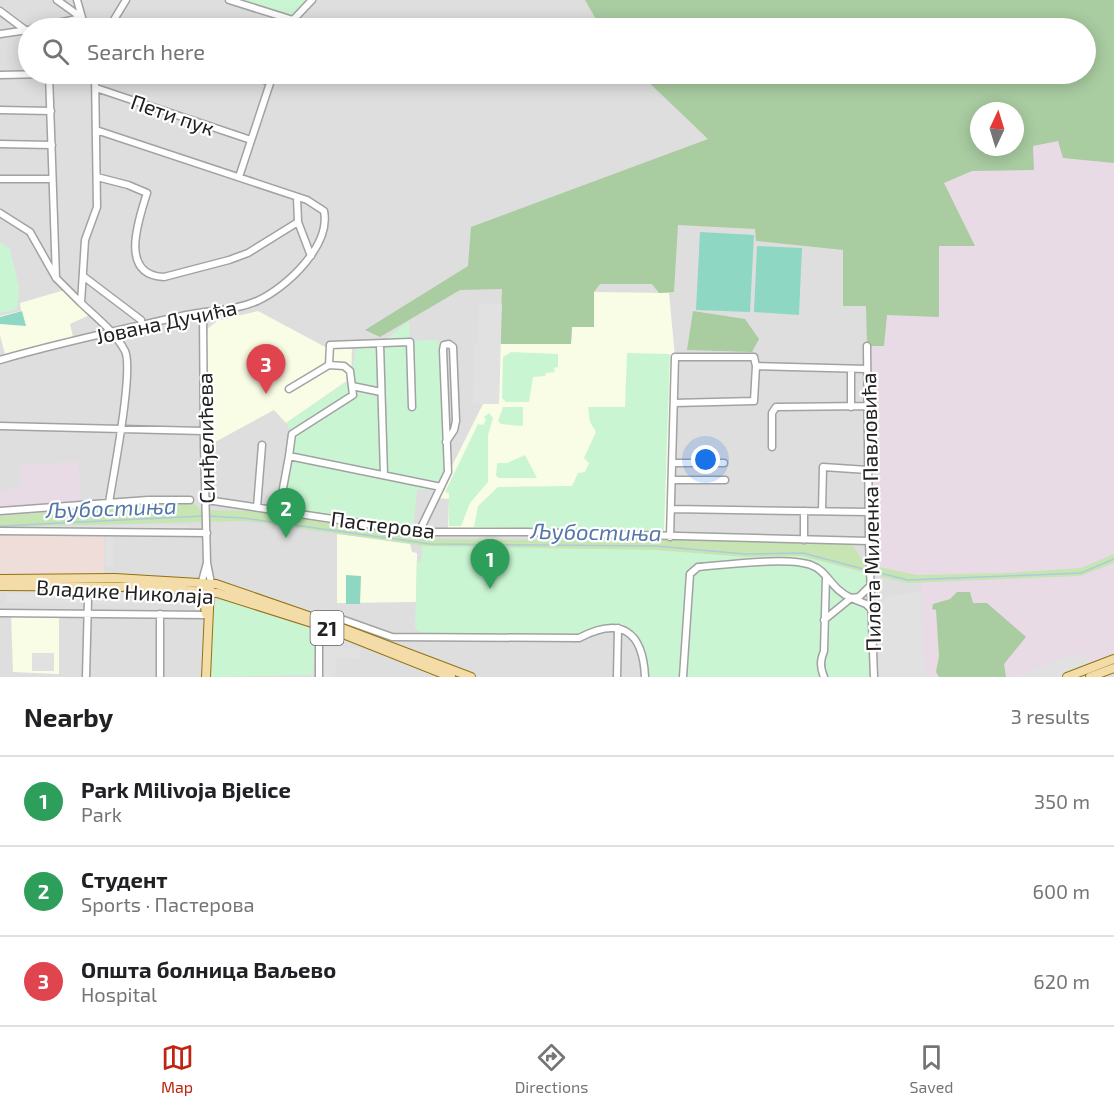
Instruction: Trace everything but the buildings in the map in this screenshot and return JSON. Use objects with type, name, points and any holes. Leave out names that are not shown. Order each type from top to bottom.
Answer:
[{"type":"main road","name":"21","points":[[0,579],[87,577],[206,582]]},
{"type":"main road","name":"Синђелићева","points":[[206,582],[206,677]]},
{"type":"main road","name":"Владике Николаја","points":[[206,582],[325,621],[471,677]]},
{"type":"main road","name":"Владике Николаја","points":[[0,586],[206,591],[325,621],[441,675],[451,677]]},
{"type":"main road","points":[[1067,677],[1114,659]]},
{"type":"main road","points":[[1090,677],[1114,668]]},
{"type":"street","points":[[57,0],[82,18]]},
{"type":"street","points":[[77,0],[82,18]]},
{"type":"street","points":[[116,18],[126,0]]},
{"type":"street","points":[[229,0],[287,18]]},
{"type":"street","points":[[295,18],[312,0]]},
{"type":"street","points":[[0,10],[18,22]]},
{"type":"street","points":[[0,34],[18,32]]},
{"type":"street","points":[[0,75],[18,75]]},
{"type":"street","points":[[50,84],[56,278]]},
{"type":"street","points":[[81,303],[85,240],[97,207],[96,84]]},
{"type":"street","points":[[239,177],[269,84]]},
{"type":"street","name":"Пети пук","points":[[96,88],[251,140]]},
{"type":"street","points":[[0,110],[51,111]]},
{"type":"street","name":"Пети пук","points":[[96,130],[297,197],[319,206],[326,217]]},
{"type":"street","points":[[0,144],[52,145]]},
{"type":"street","points":[[97,177],[128,185],[147,194],[133,239],[136,254],[144,269],[154,277],[164,277],[248,253],[298,222]]},
{"type":"street","points":[[0,179],[51,179]]},
{"type":"street","points":[[297,197],[298,222],[311,256]]},
{"type":"street","points":[[0,213],[30,232],[56,278],[111,332],[124,350],[127,363],[121,428],[110,503]]},
{"type":"street","name":"Јована Дучића","points":[[0,360],[111,332],[226,310],[257,301],[286,284],[311,256],[326,217]]},
{"type":"street","points":[[83,276],[141,320]]},
{"type":"street","name":"Синђелићева","points":[[203,313],[203,431],[207,500],[206,582]]},
{"type":"street","points":[[329,366],[330,345],[410,342],[412,407]]},
{"type":"street","points":[[380,344],[384,475]]},
{"type":"street","points":[[419,532],[448,472],[446,442],[443,346],[450,344],[453,347],[456,421],[454,430],[446,442]]},
{"type":"street","name":"Пилота Миленка Павловића","points":[[867,346],[868,512],[874,677]]},
{"type":"street","points":[[670,537],[675,357],[754,357],[756,366],[752,402],[674,403]]},
{"type":"street","points":[[279,510],[292,434],[353,395],[350,371],[344,366],[329,366],[289,389]]},
{"type":"street","points":[[756,366],[867,369]]},
{"type":"street","points":[[851,369],[851,407]]},
{"type":"street","points":[[352,386],[381,392]]},
{"type":"street","points":[[772,447],[772,413],[776,407],[867,406]]},
{"type":"street","points":[[0,426],[203,431]]},
{"type":"street","points":[[257,507],[262,446]]},
{"type":"street","points":[[289,456],[441,487]]},
{"type":"street","points":[[673,464],[724,464]]},
{"type":"street","points":[[822,511],[823,467],[868,470]]},
{"type":"street","points":[[672,480],[725,480]]},
{"type":"street","points":[[0,511],[189,500]]},
{"type":"street","name":"Пастерова","points":[[207,500],[419,532],[526,532],[869,541]]},
{"type":"street","points":[[672,509],[868,512]]},
{"type":"street","points":[[804,511],[804,540]]},
{"type":"street","points":[[0,531],[207,533]]},
{"type":"street","points":[[683,677],[687,589],[690,574],[698,567],[798,562],[815,566],[833,588],[859,600],[872,610]]},
{"type":"street","points":[[824,677],[821,670],[824,651],[826,577]]},
{"type":"street","points":[[824,620],[851,598],[859,597],[871,586]]},
{"type":"street","points":[[86,677],[87,600]]},
{"type":"street","points":[[0,613],[207,615]]},
{"type":"street","points":[[160,614],[160,677]]},
{"type":"street","points":[[319,677],[325,621],[392,637],[579,638],[595,629],[618,628],[630,632],[644,654],[645,677]]},
{"type":"street","points":[[615,677],[618,628]]},
{"type":"shaded area","points":[[0,0],[1114,0],[1114,677],[0,677]]},
{"type":"shaded area","points":[[585,0],[1114,0],[1114,659],[1067,677],[925,677],[921,580],[870,570],[867,247],[653,84],[1096,84],[1096,18],[595,18]]},
{"type":"shaded area","points":[[68,289],[92,314],[70,324],[74,341],[6,358],[0,335],[0,316],[21,311],[20,303]]},
{"type":"shaded area","points":[[594,292],[669,293],[675,357],[670,537],[448,531],[449,499],[436,498],[483,404],[499,403],[500,344],[571,344],[572,327],[594,327]]},
{"type":"shaded area","points":[[479,304],[502,304],[499,404],[473,404],[474,344],[478,344]]},
{"type":"shaded area","points":[[258,311],[327,348],[352,349],[351,378],[286,423],[274,410],[204,448],[204,332],[217,321]]},
{"type":"shaded area","points":[[77,462],[81,484],[79,506],[0,511],[1,490],[20,488],[21,465]]},
{"type":"shaded area","points":[[189,525],[192,531],[36,530],[39,526]]},
{"type":"shaded area","points":[[104,532],[104,576],[0,579],[0,533]]},
{"type":"shaded area","points":[[337,534],[410,543],[412,552],[417,553],[416,602],[337,603]]},
{"type":"shaded area","points":[[105,535],[113,535],[113,566],[105,566]]},
{"type":"shaded area","points":[[921,591],[925,677],[874,677],[871,617],[875,605],[886,597]]},
{"type":"shaded area","points":[[6,593],[126,594],[126,604],[6,603]]},
{"type":"shaded area","points":[[11,613],[59,613],[59,674],[13,672]]},
{"type":"shaded area","points":[[324,647],[360,648],[360,659],[336,658],[335,677],[323,677]]},
{"type":"shaded area","points":[[32,653],[54,653],[54,671],[32,671]]},
{"type":"shaded area","points":[[1078,653],[1099,665],[1067,677],[1014,677]]},
{"type":"green space","points":[[229,0],[311,0],[295,18],[287,18]]},
{"type":"green space","points":[[585,0],[1114,0],[1114,163],[1063,158],[1058,141],[1033,146],[1034,170],[972,171],[944,183],[975,246],[939,246],[939,317],[887,315],[884,346],[867,346],[866,306],[843,306],[843,250],[756,241],[755,229],[678,225],[674,292],[659,293],[652,284],[600,284],[594,292],[594,327],[572,327],[571,344],[500,344],[502,289],[460,290],[380,337],[365,330],[468,266],[471,227],[708,139],[650,84],[1096,84],[1096,18],[595,18]]},
{"type":"green space","points":[[700,232],[754,235],[750,312],[696,310]]},
{"type":"green space","points":[[0,242],[10,249],[19,288],[17,309],[0,313]]},
{"type":"green space","points":[[757,246],[802,248],[799,315],[754,312]]},
{"type":"green space","points":[[22,311],[26,326],[0,324],[0,317]]},
{"type":"green space","points":[[693,311],[745,319],[759,339],[752,352],[687,350]]},
{"type":"green space","points":[[409,321],[410,341],[435,340],[442,343],[448,472],[435,490],[417,490],[413,531],[279,510],[292,434],[286,423],[351,379],[356,348],[380,344]]},
{"type":"green space","points":[[511,352],[558,354],[558,367],[554,368],[555,372],[533,377],[529,402],[506,402],[502,398],[503,357]]},
{"type":"green space","points":[[627,353],[670,354],[664,531],[474,527],[478,506],[498,487],[572,486],[578,473],[585,472],[589,463],[584,458],[596,432],[590,422],[588,407],[625,407]]},
{"type":"green space","points":[[503,407],[523,407],[523,426],[501,424],[498,421]]},
{"type":"green space","points":[[489,413],[493,418],[488,435],[488,482],[470,503],[461,526],[449,526],[449,493],[445,492],[478,424],[483,425],[486,420],[484,417]]},
{"type":"green space","points":[[525,455],[537,478],[499,478],[496,476],[497,463],[507,463]]},
{"type":"green space","points":[[190,500],[201,510],[250,511],[431,539],[652,541],[670,537],[850,541],[865,564],[917,575],[1081,568],[1114,554],[1114,563],[1081,576],[907,583],[801,556],[745,557],[654,550],[431,547],[246,521],[0,527],[0,516],[80,510],[109,503]]},
{"type":"green space","points":[[422,546],[654,550],[745,557],[801,556],[866,573],[869,677],[645,677],[644,654],[630,632],[618,628],[579,638],[427,638],[415,628],[417,562],[421,561]]},
{"type":"green space","points":[[346,575],[361,576],[360,604],[346,604]]},
{"type":"green space","points":[[957,592],[970,592],[973,603],[987,603],[1026,637],[1004,664],[1006,677],[939,677],[936,672],[939,656],[936,610],[932,609],[933,604],[950,599]]},
{"type":"green space","points":[[221,599],[312,629],[315,633],[313,675],[211,677],[213,608]]},
{"type":"waterway","name":"Љубостиња","points":[[0,526],[203,516]]},
{"type":"waterway","name":"Љубостиња","points":[[208,516],[243,518],[431,544],[656,546],[745,554],[803,553],[867,570]]},
{"type":"waterway","name":"Љубостиња","points":[[872,571],[908,580],[1081,573],[1114,559]]},
{"type":"place","name":"Општа болница Ваљево","points":[[266,394]]},
{"type":"place","name":"Студент","points":[[286,538]]},
{"type":"place","name":"Park Milivoja Bjelice","points":[[490,589]]}]
